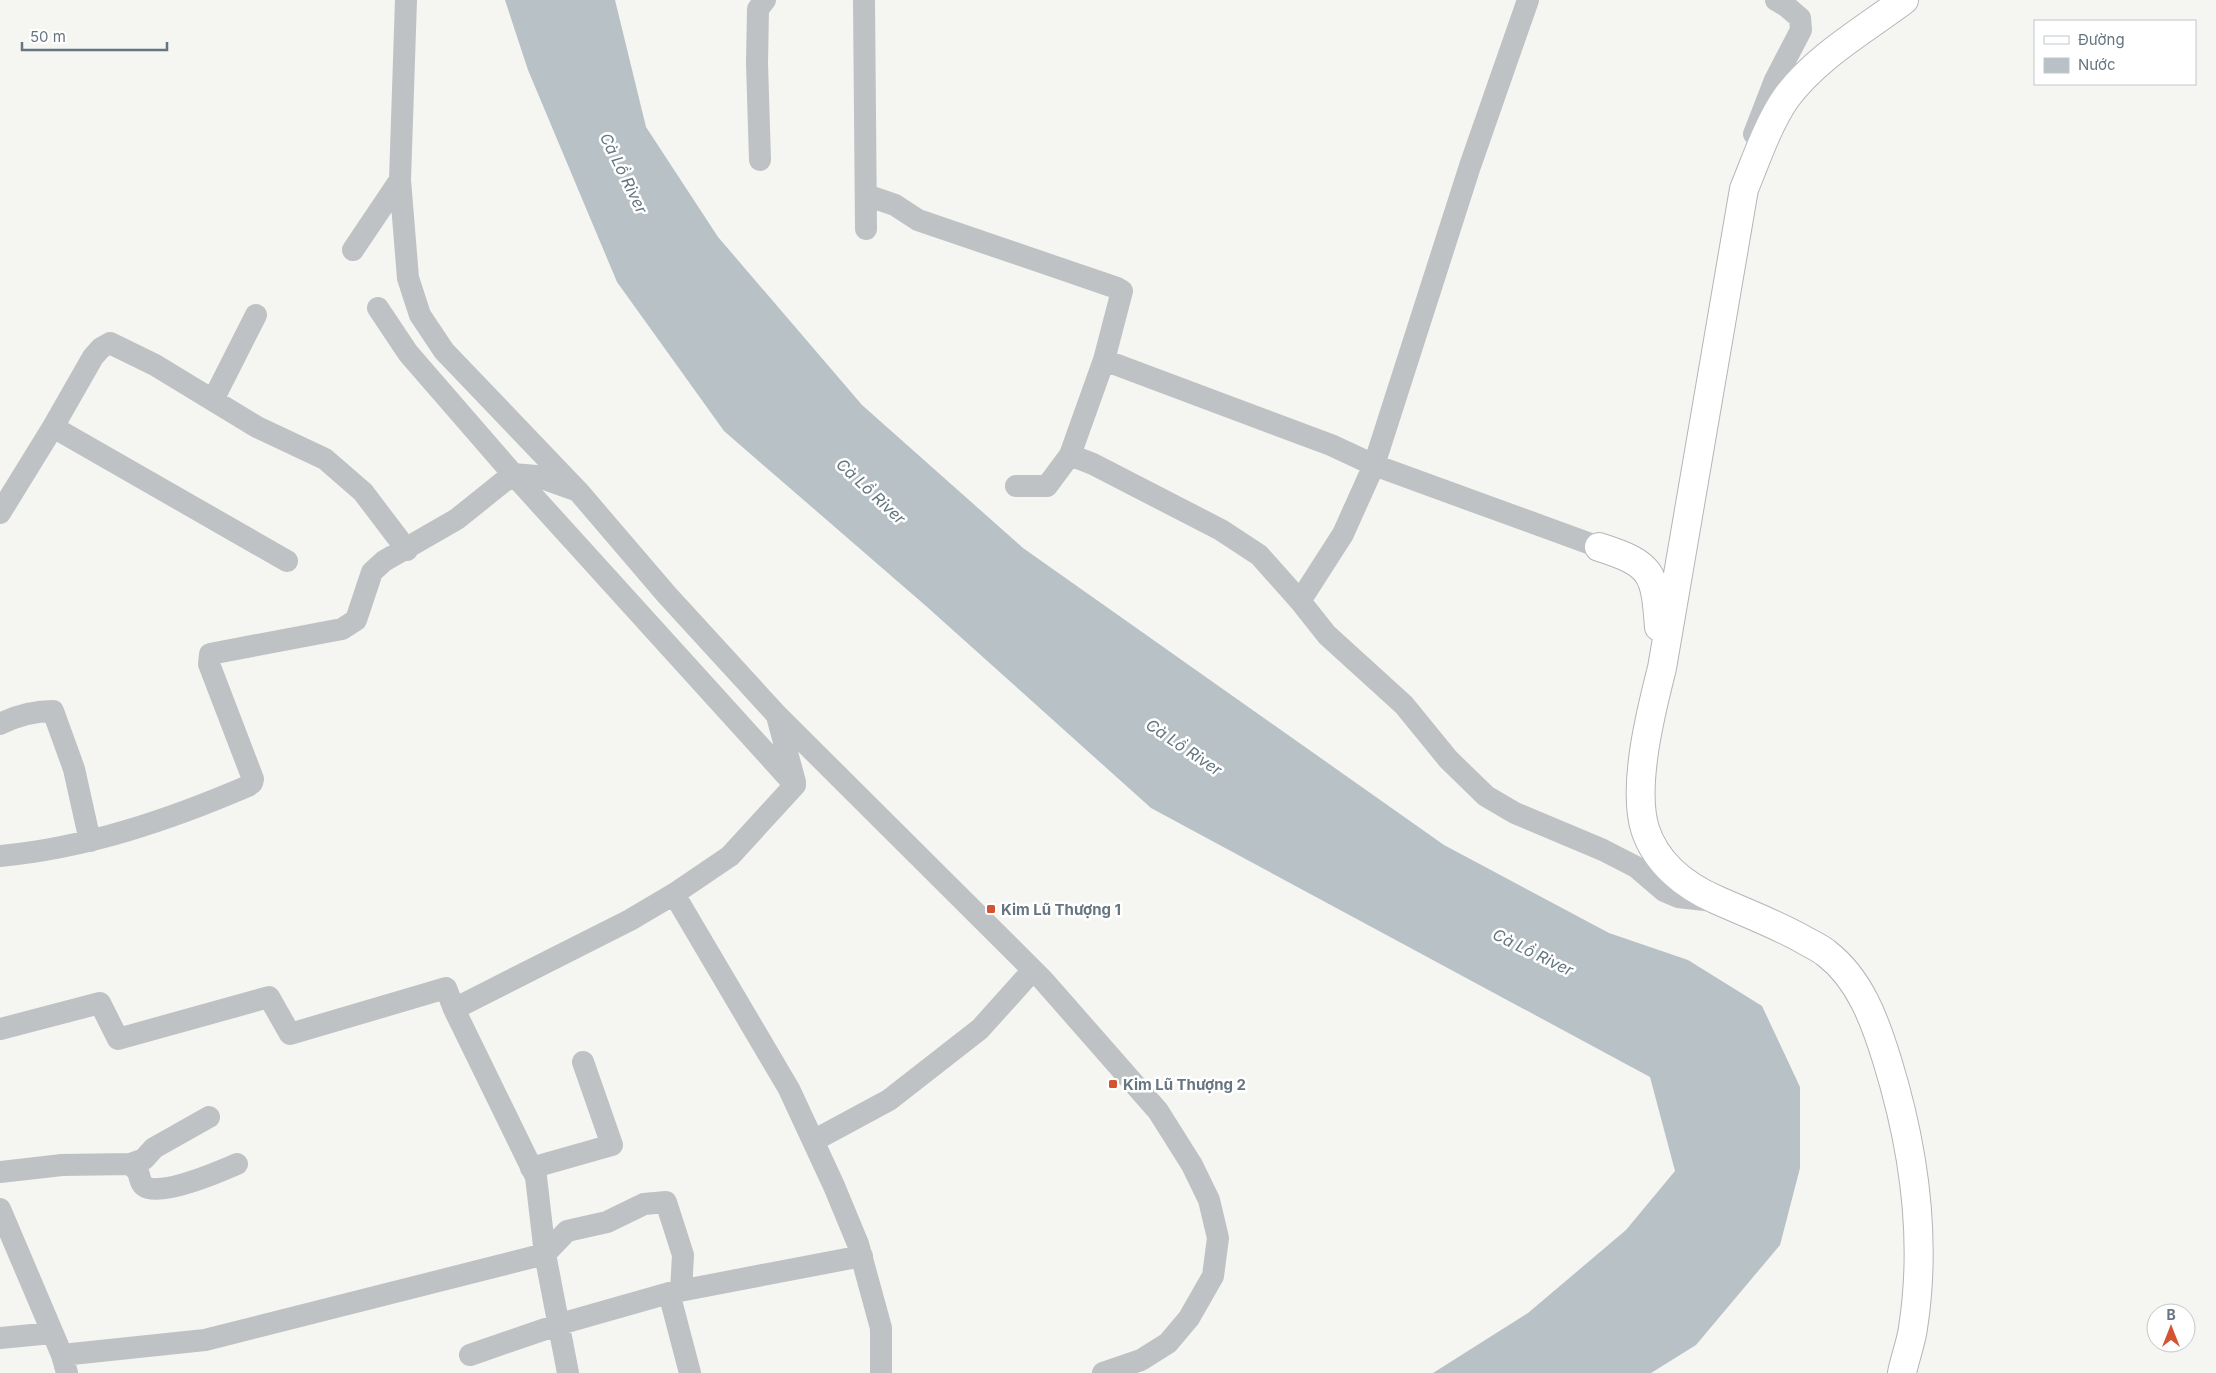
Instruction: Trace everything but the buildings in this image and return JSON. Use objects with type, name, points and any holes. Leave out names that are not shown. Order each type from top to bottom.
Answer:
[{"type":"main road","points":[[1902,1373],[1913,1330],[1918,1271],[1918,1222],[1910,1145],[1895,1085],[1875,1021],[1852,979],[1826,952],[1782,928],[1702,893],[1672,873],[1658,855],[1645,828],[1640,788],[1649,719],[1662,668],[1744,189],[1762,145],[1785,100],[1805,76],[1824,59],[1904,0]]},
{"type":"main road","points":[[1599,547],[1624,555],[1641,566],[1653,578],[1656,592],[1662,668]]},
{"type":"street","points":[[406,0],[400,180],[408,278],[420,315],[444,351],[578,491],[667,595],[776,714],[1033,970],[1158,1111],[1192,1165],[1208,1200],[1218,1238],[1213,1276],[1189,1318],[1168,1343],[1141,1360],[1104,1373]]},
{"type":"street","points":[[760,160],[758,9],[765,0]]},
{"type":"street","points":[[864,0],[866,229]]},
{"type":"street","points":[[1300,601],[1343,534],[1374,465],[1470,166],[1528,0]]},
{"type":"street","points":[[1744,189],[1755,132],[1775,80],[1801,30],[1800,18],[1776,0]]},
{"type":"street","points":[[353,250],[400,180]]},
{"type":"street","points":[[866,195],[895,205],[918,220],[1118,288],[1122,291],[1122,298],[1104,360],[1070,455],[1047,486],[1016,486]]},
{"type":"street","points":[[378,308],[408,352],[513,474],[796,785]]},
{"type":"street","points":[[213,400],[256,315]]},
{"type":"street","points":[[0,513],[54,427],[93,357],[101,348],[110,343],[155,365],[257,427],[325,459],[362,492],[407,550]]},
{"type":"street","points":[[1104,360],[1331,445],[1374,465],[1599,547]]},
{"type":"street","points":[[54,427],[286,561]]},
{"type":"street","points":[[1070,455],[1093,464],[1222,530],[1259,555],[1327,635],[1404,705],[1448,759],[1486,796],[1515,813],[1603,850],[1636,867],[1664,891],[1678,897],[1718,901]]},
{"type":"street","points":[[0,856],[74,845],[142,826],[236,791],[252,783],[251,771],[209,664],[210,654],[342,629],[356,620],[372,572],[384,561],[407,550],[457,519],[513,474],[536,476],[578,491]]},
{"type":"street","points":[[0,724],[43,711],[53,711],[74,769],[90,841]]},
{"type":"street","points":[[776,714],[796,785]]},
{"type":"street","points":[[454,1009],[630,920],[674,894],[730,856],[796,785]]},
{"type":"street","points":[[674,894],[788,1089],[834,1186],[862,1256],[881,1328],[881,1373]]},
{"type":"street","points":[[813,1142],[889,1100],[980,1029],[1033,970]]},
{"type":"street","points":[[0,1029],[100,1003],[118,1039],[269,998],[290,1034],[446,988],[454,1009],[536,1176],[545,1254],[568,1373]]},
{"type":"street","points":[[531,1168],[612,1145],[583,1062]]},
{"type":"street","points":[[0,1172],[62,1165],[130,1164],[144,1159],[154,1148],[209,1117]]},
{"type":"street","points":[[130,1164],[137,1171],[142,1184],[146,1188],[162,1189],[178,1186],[237,1164]]},
{"type":"street","points":[[0,1209],[4,1230],[52,1333],[64,1364],[205,1340],[545,1254],[567,1231],[607,1222],[644,1204],[666,1202],[683,1255],[675,1292],[690,1373]]},
{"type":"street","points":[[470,1355],[560,1324],[675,1292],[862,1256]]},
{"type":"street","points":[[0,1338],[52,1333]]},
{"type":"water","name":"Cà Lồ River","points":[[505,0],[615,0],[646,127],[718,237],[862,405],[1023,548],[1444,845],[1609,933],[1688,960],[1762,1006],[1800,1087],[1800,1168],[1780,1245],[1696,1345],[1651,1373],[1433,1373],[1528,1313],[1626,1230],[1675,1171],[1650,1077],[1151,808],[926,606],[724,431],[617,282],[528,70]]},
{"type":"place","name":"Kim Lũ Thượng 1","points":[[991,909]]},
{"type":"place","name":"Kim Lũ Thượng 2","points":[[1113,1084]]}]
